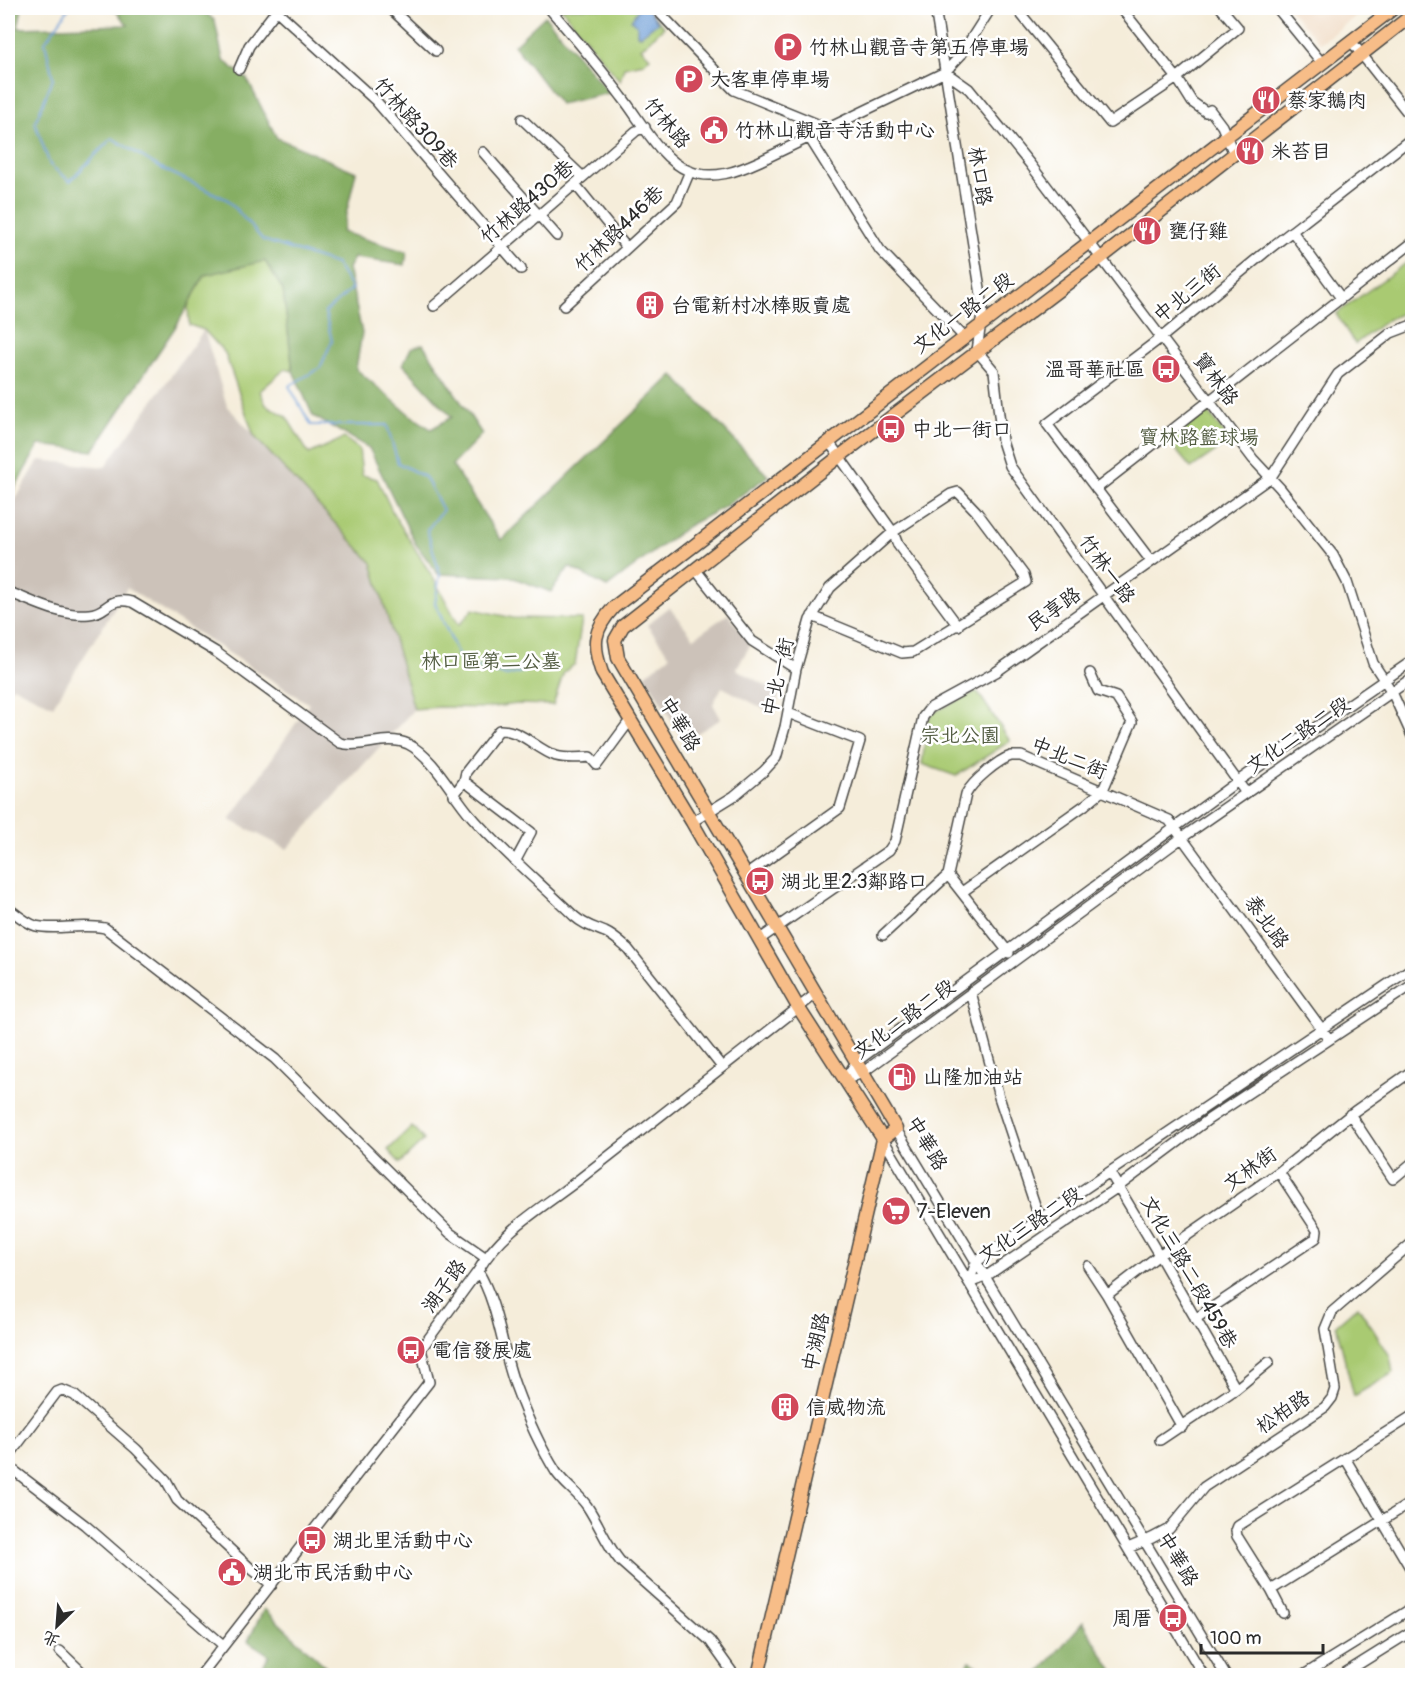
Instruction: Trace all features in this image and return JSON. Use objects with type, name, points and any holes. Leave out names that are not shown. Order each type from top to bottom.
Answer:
[{"type":"main road","name":"文化一路二段","points":[[602,673],[595,639],[602,621],[614,607],[1394,8]]},
{"type":"main road","name":"文化一路二段","points":[[618,658],[615,640],[623,626],[1413,15]]},
{"type":"main road","points":[[964,337],[977,351]]},
{"type":"main road","name":"中華路","points":[[618,658],[896,1129]]},
{"type":"main road","name":"中華路","points":[[602,673],[692,822],[798,1007],[883,1139]]},
{"type":"main road","points":[[883,1139],[896,1129]]},
{"type":"main road","name":"中湖路","points":[[758,1676],[883,1139]]},
{"type":"street","points":[[390,8],[436,51]]},
{"type":"street","name":"竹林路","points":[[549,8],[662,150],[676,163],[703,175],[731,173],[781,152],[945,72],[961,55],[991,8]]},
{"type":"street","points":[[655,8],[734,90],[827,128]]},
{"type":"street","name":"林口路","points":[[935,8],[983,307],[977,351]]},
{"type":"street","points":[[1016,8],[1110,123],[1177,78],[1238,28],[1221,8]]},
{"type":"street","points":[[1121,8],[1177,78],[1192,102],[1206,112],[1210,110],[1227,136],[1234,153]]},
{"type":"street","points":[[1277,8],[1322,63]]},
{"type":"street","points":[[239,69],[249,46],[277,9]]},
{"type":"street","name":"竹林路309巷","points":[[277,9],[376,100],[521,269]]},
{"type":"street","points":[[1351,41],[1413,118]]},
{"type":"street","name":"寶林路","points":[[945,72],[969,89],[1030,164],[1253,459],[1271,477],[1333,555],[1347,582],[1373,663],[1392,692],[1413,736]]},
{"type":"street","points":[[522,119],[583,177]]},
{"type":"street","name":"竹林路430巷","points":[[434,306],[636,131],[645,127]]},
{"type":"street","points":[[809,137],[880,250],[964,337]]},
{"type":"street","name":"中北三街","points":[[1151,561],[1047,424],[1162,337],[1292,231],[1413,138]]},
{"type":"street","points":[[483,152],[557,236]]},
{"type":"street","name":"竹林路446巷","points":[[564,306],[677,202],[690,171]]},
{"type":"street","points":[[575,184],[627,248]]},
{"type":"street","points":[[1292,231],[1341,298]]},
{"type":"street","points":[[1096,489],[1413,243]]},
{"type":"street","name":"民享路","points":[[760,939],[889,850],[895,841],[923,717],[930,708],[996,672],[1271,477],[1338,374],[1391,333],[1413,325]]},
{"type":"street","name":"竹林一路","points":[[977,351],[994,371],[1002,441],[1010,466],[1246,793]]},
{"type":"street","points":[[812,616],[902,653],[914,652],[958,626],[898,545],[893,532],[828,442]]},
{"type":"street","name":"中北一街","points":[[692,822],[745,787],[776,758],[788,713],[796,669],[812,616],[830,588],[893,532],[951,494],[958,492],[976,511],[1024,575],[1026,582],[958,626]]},
{"type":"street","points":[[695,569],[752,641],[796,669]]},
{"type":"street","points":[[8,592],[75,614],[95,613],[112,602],[120,600],[132,602],[216,652],[340,743],[352,746],[391,740],[408,744],[421,754],[447,782],[454,795],[472,817],[574,916],[584,925],[616,938],[628,950],[722,1067]]},
{"type":"street","name":"文化二路二段","points":[[844,1080],[1007,950],[1176,826],[1413,661]]},
{"type":"street","points":[[962,892],[1085,805],[1102,790],[1132,722],[1116,697],[1098,691],[1090,673]]},
{"type":"street","name":"文化二路二段","points":[[859,1067],[971,992],[1183,837],[1413,678]]},
{"type":"street","points":[[746,875],[840,808],[860,741],[788,713]]},
{"type":"street","points":[[454,795],[464,781],[466,772],[499,730],[509,730],[556,756],[590,758],[597,765],[631,719]]},
{"type":"street","name":"中北二街","points":[[948,875],[966,794],[975,780],[1012,756],[1021,756],[1102,790],[1169,820],[1176,826]]},
{"type":"street","points":[[464,781],[531,832],[516,860]]},
{"type":"street","name":"泰北路","points":[[1176,826],[1329,1039]]},
{"type":"street","points":[[883,935],[948,875],[1014,960]]},
{"type":"street","points":[[8,908],[38,927],[91,925],[105,928],[276,1059],[450,1233],[486,1257]]},
{"type":"street","name":"文化三路二段","points":[[969,1283],[976,1262],[1413,968]]},
{"type":"street","name":"文化三路二段","points":[[969,1283],[985,1277],[1118,1187],[1209,1119],[1413,985]]},
{"type":"street","points":[[971,992],[999,1097],[1040,1220]]},
{"type":"street","name":"湖子路","points":[[200,1676],[429,1382],[421,1348],[486,1257],[521,1222],[566,1190],[816,993]]},
{"type":"street","name":"文林街","points":[[1107,1295],[1159,1255],[1279,1172],[1350,1114],[1413,1071]]},
{"type":"street","points":[[1350,1114],[1392,1179],[1413,1163]]},
{"type":"street","name":"中華路","points":[[896,1129],[1226,1676]]},
{"type":"street","name":"中華路","points":[[883,1139],[1203,1676]]},
{"type":"street","points":[[1195,1319],[1316,1238],[1317,1230],[1279,1172]]},
{"type":"street","name":"文化三路二段459巷","points":[[1110,1173],[1236,1389]]},
{"type":"street","name":"松柏路","points":[[1128,1548],[1169,1529],[1204,1487],[1324,1407],[1332,1398],[1335,1389],[1325,1329],[1332,1312],[1413,1243]]},
{"type":"street","points":[[1088,1266],[1182,1427]]},
{"type":"street","points":[[478,1271],[493,1306],[513,1381],[528,1419],[556,1472],[585,1504],[608,1546],[620,1562],[710,1641],[735,1676]]},
{"type":"street","points":[[1160,1440],[1236,1389],[1269,1362]]},
{"type":"street","points":[[8,1457],[57,1392],[62,1390],[74,1395],[136,1449],[166,1480],[177,1500],[272,1585]]},
{"type":"street","points":[[1283,1613],[1237,1536],[1238,1526],[1413,1416]]},
{"type":"street","points":[[1345,1458],[1413,1571]]},
{"type":"street","points":[[8,1466],[85,1525],[223,1645]]},
{"type":"street","points":[[1271,1590],[1413,1502]]},
{"type":"street","points":[[1302,1676],[1413,1608]]},
{"type":"street","points":[[1340,1676],[1413,1631]]},
{"type":"street","points":[[60,1651],[86,1676]]},
{"type":"shaded area","points":[[1288,8],[1367,8],[1320,43]]},
{"type":"shaded area","points":[[204,330],[227,406],[372,563],[414,709],[287,849],[230,820],[309,704],[127,588],[53,706],[13,686],[8,693],[8,512],[39,460],[105,467]]},
{"type":"shaded area","points":[[669,607],[694,638],[728,614],[751,644],[736,669],[780,693],[774,714],[722,687],[713,704],[721,719],[684,741],[645,675],[670,656],[647,625]]},
{"type":"green space","points":[[8,8],[22,8],[18,28],[128,25],[113,8],[200,8],[215,21],[223,60],[247,79],[277,138],[356,172],[342,232],[407,252],[405,265],[354,258],[348,268],[362,333],[356,369],[409,414],[431,429],[452,417],[403,364],[411,348],[423,344],[482,434],[452,465],[501,540],[673,375],[768,476],[724,507],[688,526],[607,587],[569,567],[551,592],[511,577],[438,574],[415,543],[369,448],[313,416],[293,371],[283,290],[265,261],[205,275],[178,323],[93,451],[39,445],[8,500]]},
{"type":"green space","points":[[561,8],[647,8],[664,27],[641,48],[650,57],[644,63],[624,67],[620,81]]},
{"type":"green space","points":[[545,16],[609,93],[560,104],[514,45]]},
{"type":"green space","name":"林口區第二公墓","points":[[265,261],[283,290],[293,371],[285,369],[260,391],[266,405],[286,416],[309,454],[344,438],[359,449],[362,475],[377,479],[394,515],[459,625],[473,609],[513,618],[582,619],[575,664],[564,672],[553,705],[517,704],[485,708],[414,709],[372,563],[254,436],[225,353],[204,330],[189,325],[188,306],[205,275]]},
{"type":"green space","points":[[1409,261],[1412,265],[1412,309],[1387,320],[1355,344],[1336,314]]},
{"type":"green space","name":"寶林路籃球場","points":[[1201,409],[1208,412],[1230,441],[1191,468],[1165,437]]},
{"type":"green space","name":"宗北公園","points":[[977,691],[1010,741],[956,776],[922,764],[928,720],[934,712]]},
{"type":"green space","points":[[412,1127],[424,1140],[400,1163],[388,1150]]},
{"type":"green space","points":[[1358,1306],[1390,1356],[1393,1373],[1354,1396],[1336,1325]]},
{"type":"green space","points":[[264,1609],[325,1666],[321,1675],[258,1675],[269,1655],[248,1641]]},
{"type":"green space","points":[[1083,1622],[1115,1675],[1037,1675]]},
{"type":"green space","points":[[970,1661],[992,1675],[959,1675]]},
{"type":"water","points":[[639,8],[647,8],[658,22],[641,35],[637,35],[637,25],[631,20]]},
{"type":"waterway","points":[[69,8],[45,42],[53,78],[35,123],[50,165],[70,181],[112,138],[159,167],[228,200],[263,240],[336,264],[352,289],[325,312],[332,341],[320,368],[289,386],[311,425],[387,425],[398,463],[425,477],[443,510],[427,530],[440,574],[435,603],[461,662],[507,676],[535,668],[556,669]]},
{"type":"place","name":"竹林山觀音寺第五停車場","points":[[788,47]]},
{"type":"place","name":"大客車停車場","points":[[689,79]]},
{"type":"place","name":"蔡家鵝肉","points":[[1266,100]]},
{"type":"place","name":"竹林山觀音寺活動中心","points":[[714,130]]},
{"type":"place","name":"米苔目","points":[[1250,151]]},
{"type":"place","name":"甕仔雞","points":[[1147,231]]},
{"type":"place","name":"台電新村冰棒販賣處","points":[[650,305]]},
{"type":"place","name":"溫哥華社區","points":[[1166,369]]},
{"type":"place","name":"中北一街口","points":[[891,429]]},
{"type":"place","name":"湖北里2.3鄰路口","points":[[760,881]]},
{"type":"place","name":"山隆加油站","points":[[902,1077]]},
{"type":"place","name":"7-Eleven","points":[[896,1211]]},
{"type":"place","name":"電信發展處","points":[[411,1350]]},
{"type":"place","name":"信威物流","points":[[785,1407]]},
{"type":"place","name":"湖北里活動中心","points":[[312,1540]]},
{"type":"place","name":"湖北市民活動中心","points":[[232,1572]]},
{"type":"place","name":"周厝","points":[[1173,1618]]}]
